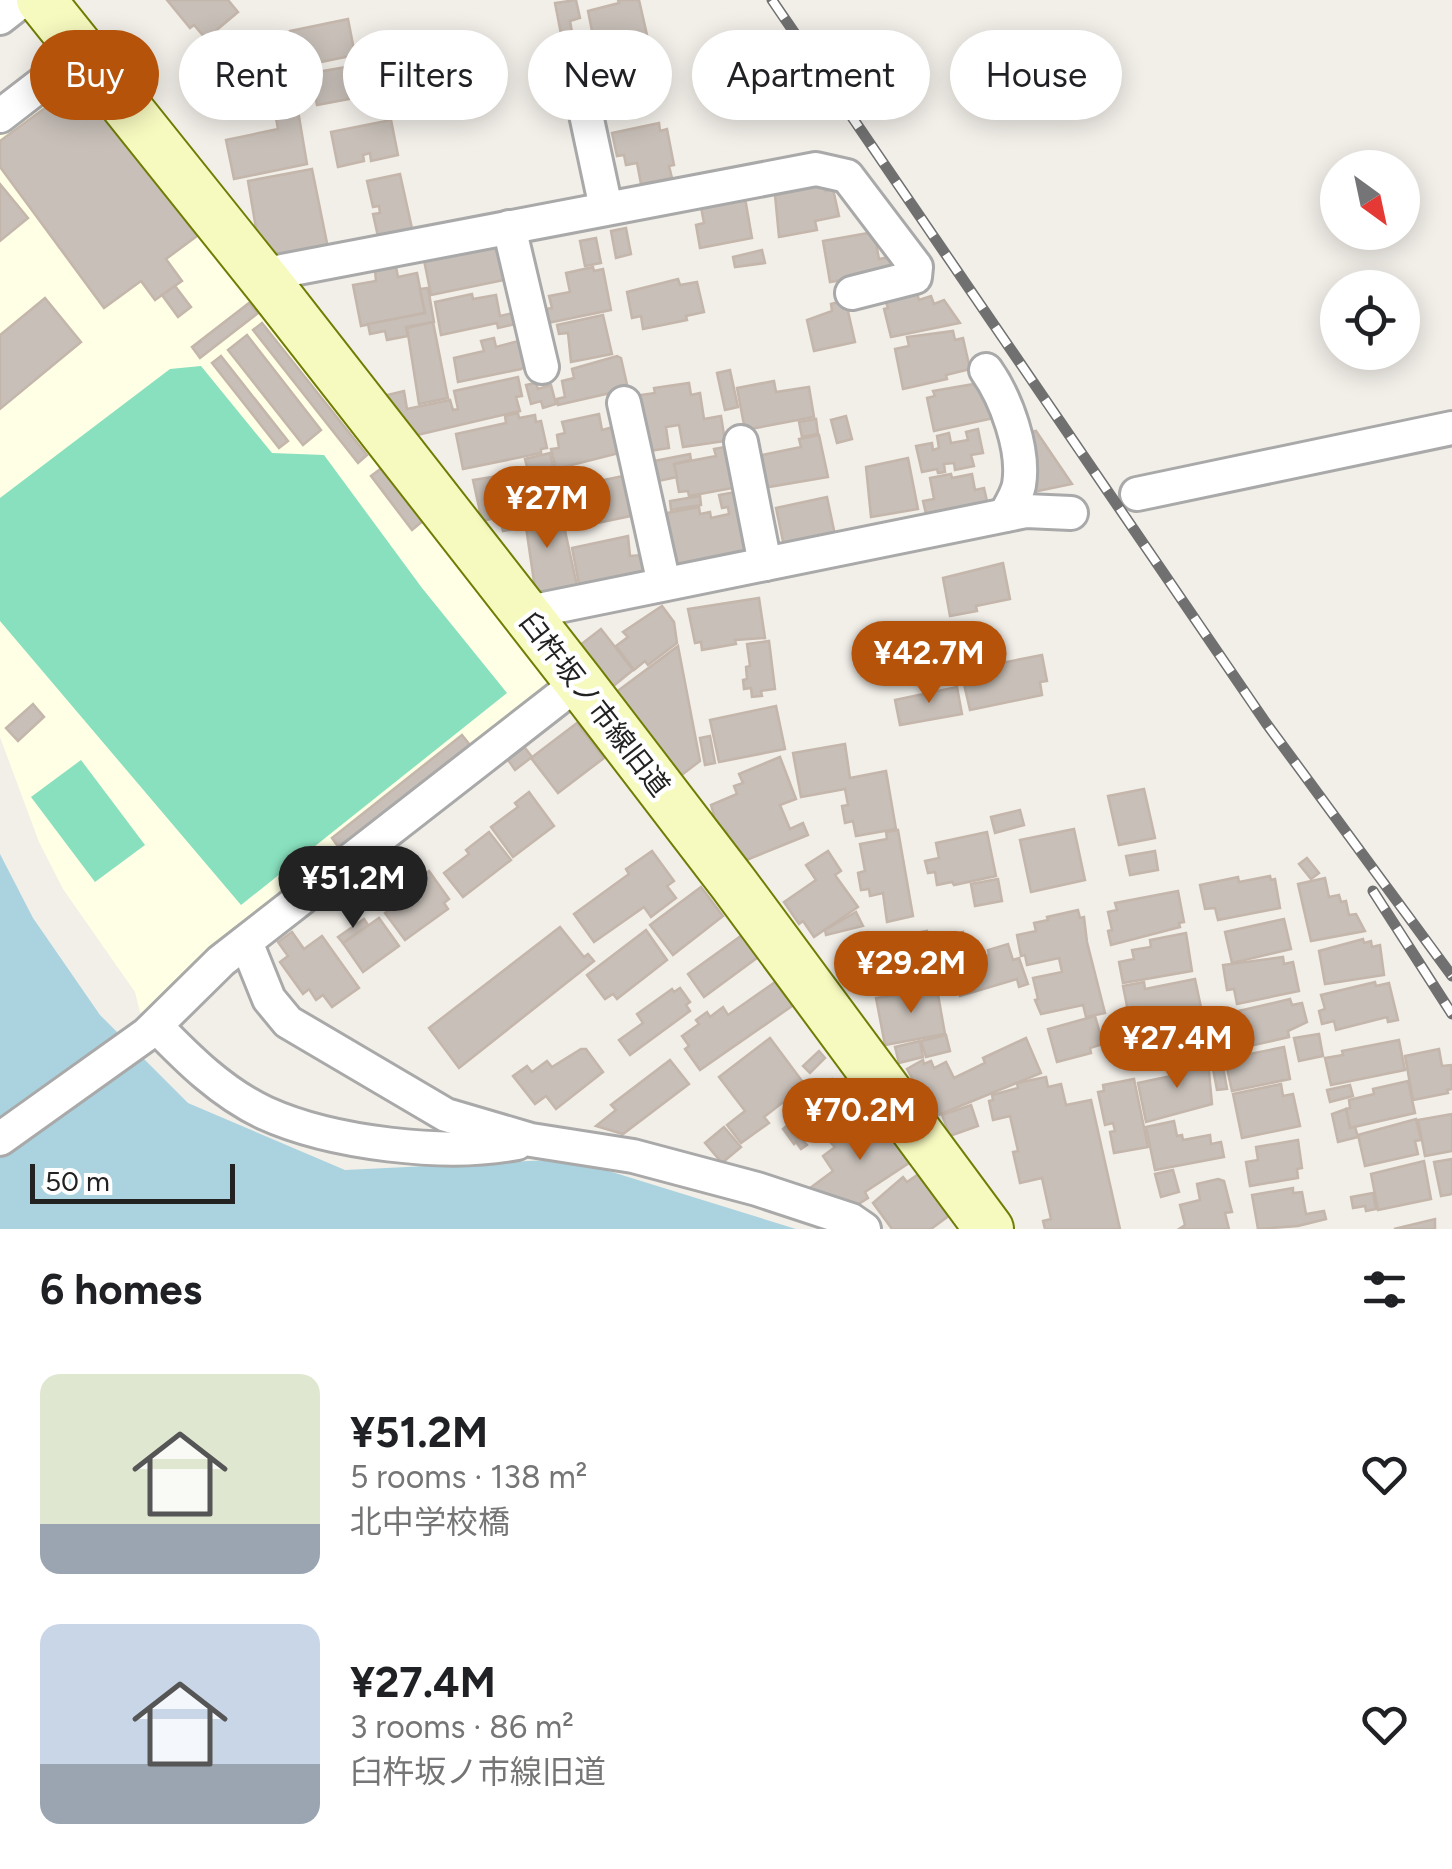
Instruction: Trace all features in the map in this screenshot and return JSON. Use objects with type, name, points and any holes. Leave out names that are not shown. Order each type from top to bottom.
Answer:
[{"type":"street","points":[[0,18],[23,0]]},
{"type":"street","name":"臼杵坂ノ市線旧道","points":[[41,0],[66,30]]},
{"type":"street","points":[[0,116],[30,93]]},
{"type":"street","name":"臼杵坂ノ市線旧道","points":[[138,120],[745,898],[990,1229]]},
{"type":"street","points":[[587,120],[606,208]]},
{"type":"street","points":[[261,275],[816,169],[847,176],[918,273],[914,278],[852,293]]},
{"type":"street","points":[[509,227],[542,367]]},
{"type":"street","points":[[986,370],[1008,408],[1018,466],[1019,486],[1006,515]]},
{"type":"street","points":[[624,403],[664,584]]},
{"type":"street","points":[[1137,494],[1452,428]]},
{"type":"street","points":[[741,442],[765,564]]},
{"type":"street","points":[[524,612],[1026,511],[1070,513]]},
{"type":"street","points":[[0,1140],[151,1030],[221,961],[579,682]]},
{"type":"street","points":[[246,942],[269,999],[288,1022],[446,1115],[531,1140],[633,1156],[757,1189],[851,1220],[864,1229]]},
{"type":"street","points":[[151,1030],[229,1091],[264,1112],[292,1122],[355,1138],[438,1149],[531,1140]]},
{"type":"shaded area","points":[[30,110],[30,120],[116,120],[558,681],[147,1014],[140,1012],[135,992],[63,889],[39,842],[0,737],[0,133]]},
{"type":"green space","points":[[201,366],[272,453],[324,455],[422,588],[507,693],[241,905],[0,621],[0,498],[170,369]]},
{"type":"green space","points":[[81,760],[145,845],[95,882],[31,797]]},
{"type":"water","points":[[0,854],[33,918],[100,1015],[188,1103],[345,1170],[570,1159],[796,1229],[0,1229]]},
{"type":"building","points":[[167,0],[228,0],[238,12],[217,30],[198,30],[194,25],[190,28]]},
{"type":"building","points":[[576,0],[580,18],[570,21],[572,30],[560,30],[555,3]]},
{"type":"building","points":[[618,0],[639,0],[646,30],[592,30],[588,11],[619,3]]},
{"type":"building","points":[[348,19],[350,30],[343,30],[343,57],[323,62],[323,30],[295,30]]},
{"type":"building","points":[[343,68],[343,100],[323,104],[323,71]]},
{"type":"building","points":[[30,119],[112,120],[197,236],[166,259],[182,281],[155,300],[141,281],[104,308],[0,167],[0,141]]},
{"type":"building","points":[[276,120],[300,120],[307,164],[234,179],[226,140],[278,129]]},
{"type":"building","points":[[391,120],[398,155],[371,161],[370,153],[363,155],[364,161],[338,167],[331,132]]},
{"type":"building","points":[[659,123],[660,131],[667,129],[674,165],[669,166],[672,178],[641,184],[637,163],[626,165],[624,155],[617,156],[612,133]]},
{"type":"building","points":[[312,169],[329,253],[275,265],[259,246],[248,181]]},
{"type":"building","points":[[400,174],[413,233],[379,241],[373,214],[380,213],[379,206],[373,207],[367,181]]},
{"type":"building","points":[[0,184],[28,218],[0,241]]},
{"type":"building","points":[[824,185],[825,191],[833,189],[839,216],[815,221],[817,230],[779,237],[775,195]]},
{"type":"building","points":[[745,198],[752,238],[700,248],[696,225],[704,223],[701,207]]},
{"type":"building","points":[[626,228],[631,254],[616,258],[611,231]]},
{"type":"building","points":[[874,232],[879,259],[895,256],[905,270],[830,282],[823,241]]},
{"type":"building","points":[[596,238],[601,263],[585,266],[580,241]]},
{"type":"building","points":[[466,246],[467,254],[502,246],[509,279],[431,295],[424,260],[449,256],[448,250]]},
{"type":"building","points":[[762,250],[765,263],[735,267],[733,257]]},
{"type":"building","points":[[396,267],[398,277],[417,273],[425,313],[361,326],[353,285],[376,281],[375,271]]},
{"type":"building","points":[[593,267],[594,271],[603,269],[611,310],[543,324],[540,310],[552,308],[549,296],[570,292],[566,273]]},
{"type":"building","points":[[678,279],[680,285],[697,282],[704,312],[686,316],[687,320],[643,329],[641,316],[632,318],[627,292]]},
{"type":"building","points":[[175,286],[191,307],[178,317],[162,295]]},
{"type":"building","points":[[428,288],[434,322],[406,327],[408,336],[387,340],[385,331],[370,334],[368,324],[425,313],[420,289]]},
{"type":"building","points":[[917,293],[919,300],[931,296],[934,304],[944,300],[960,323],[891,337],[886,302]]},
{"type":"building","points":[[472,294],[473,299],[496,295],[500,316],[513,313],[515,324],[498,328],[497,323],[441,335],[435,302]]},
{"type":"building","points":[[45,298],[81,342],[0,409],[0,335]]},
{"type":"building","points":[[842,301],[855,342],[814,351],[807,320],[832,311],[831,304]]},
{"type":"building","points":[[249,303],[258,313],[200,358],[192,347]]},
{"type":"building","points":[[603,315],[612,354],[571,362],[568,333],[559,334],[557,325]]},
{"type":"building","points":[[433,322],[448,398],[419,404],[407,328]]},
{"type":"building","points":[[262,323],[367,455],[358,463],[253,330]]},
{"type":"building","points":[[953,331],[955,340],[963,338],[970,369],[946,375],[947,379],[903,389],[895,349],[909,346],[907,337]]},
{"type":"building","points":[[247,335],[321,430],[303,445],[228,350]]},
{"type":"building","points":[[494,338],[496,347],[522,340],[528,365],[458,382],[454,358],[484,351],[481,341]]},
{"type":"building","points":[[221,356],[288,441],[279,448],[212,363]]},
{"type":"building","points":[[621,358],[628,389],[558,405],[557,399],[565,397],[562,381],[574,378],[572,369]]},
{"type":"building","points":[[730,370],[738,407],[725,410],[717,373]]},
{"type":"building","points":[[518,377],[522,396],[516,397],[520,411],[413,436],[411,427],[403,429],[379,397],[404,391],[407,409],[450,400],[453,410],[458,409],[454,391]]},
{"type":"building","points":[[774,381],[776,392],[809,387],[814,417],[745,430],[737,388]]},
{"type":"building","points":[[536,383],[538,389],[551,385],[556,404],[543,408],[541,401],[531,404],[526,385]]},
{"type":"building","points":[[689,383],[691,395],[700,393],[704,419],[721,416],[725,441],[683,447],[679,425],[666,427],[669,448],[643,452],[634,396],[655,393],[654,388]]},
{"type":"building","points":[[980,383],[999,417],[934,431],[927,398],[935,396],[933,391]]},
{"type":"building","points":[[518,413],[519,418],[535,415],[536,422],[541,421],[547,448],[541,449],[541,453],[463,469],[456,434],[506,423],[505,416]]},
{"type":"building","points":[[599,414],[602,430],[621,425],[619,453],[556,469],[551,449],[559,448],[557,435],[565,433],[562,422]]},
{"type":"building","points":[[846,416],[852,439],[837,443],[831,420]]},
{"type":"building","points":[[816,419],[818,434],[802,437],[799,422]]},
{"type":"building","points":[[978,429],[983,453],[971,455],[974,466],[955,470],[954,463],[944,464],[945,472],[922,472],[916,446],[932,443],[933,450],[939,448],[937,436],[949,433],[951,443],[968,440],[966,432]]},
{"type":"building","points":[[1036,431],[1072,484],[1033,492],[1021,434]]},
{"type":"building","points":[[819,435],[828,477],[763,488],[759,468],[764,467],[762,455],[801,447],[799,439]]},
{"type":"building","points":[[731,446],[738,487],[689,496],[688,491],[679,492],[674,464],[716,456],[714,449]]},
{"type":"building","points":[[550,453],[558,489],[541,493],[544,507],[482,521],[473,480],[516,473],[517,478],[529,475],[525,459]]},
{"type":"building","points":[[690,454],[691,460],[674,464],[677,477],[658,481],[654,461]]},
{"type":"building","points":[[908,458],[918,509],[871,517],[866,467]]},
{"type":"building","points":[[383,467],[424,520],[412,530],[371,476]]},
{"type":"building","points":[[951,474],[952,478],[972,474],[975,490],[984,488],[989,510],[927,518],[923,501],[934,499],[930,478]]},
{"type":"building","points":[[628,475],[633,500],[628,501],[631,516],[583,526],[575,486]]},
{"type":"building","points":[[736,492],[747,554],[676,568],[667,513],[699,507],[700,514],[710,512],[711,518],[729,514],[728,507],[722,508],[719,495]]},
{"type":"building","points":[[700,496],[701,505],[671,510],[670,501]]},
{"type":"building","points":[[827,497],[835,535],[784,546],[776,508]]},
{"type":"building","points":[[560,508],[578,590],[536,595],[526,527],[503,531],[500,520]]},
{"type":"building","points":[[628,536],[630,556],[642,555],[644,571],[579,584],[572,548]]},
{"type":"building","points":[[1003,563],[1010,599],[950,616],[943,578]]},
{"type":"building","points":[[759,598],[765,638],[735,640],[736,644],[702,650],[701,642],[695,643],[688,609]]},
{"type":"building","points":[[662,606],[674,622],[677,643],[648,665],[645,661],[634,670],[616,646],[628,637],[623,632]]},
{"type":"building","points":[[601,629],[633,670],[611,688],[579,646]]},
{"type":"building","points":[[769,641],[775,689],[752,697],[751,688],[744,689],[743,680],[747,679],[746,667],[750,666],[747,644]]},
{"type":"building","points":[[678,646],[700,761],[679,777],[615,693]]},
{"type":"building","points":[[1042,655],[1047,681],[1040,682],[1042,695],[970,710],[961,671]]},
{"type":"building","points":[[957,687],[962,714],[900,725],[895,700]]},
{"type":"building","points":[[33,704],[44,717],[18,741],[6,728]]},
{"type":"building","points":[[776,706],[785,749],[719,762],[710,720]]},
{"type":"building","points":[[577,723],[604,758],[558,793],[531,758]]},
{"type":"building","points":[[462,735],[470,745],[339,848],[332,838]]},
{"type":"building","points":[[710,736],[715,763],[705,765],[700,738]]},
{"type":"building","points":[[522,744],[532,757],[515,770],[506,757]]},
{"type":"building","points":[[845,744],[850,778],[886,771],[896,829],[856,836],[853,821],[845,823],[845,789],[801,797],[793,753]]},
{"type":"building","points":[[780,757],[796,799],[780,805],[790,829],[803,823],[808,835],[739,863],[726,831],[720,835],[709,820],[714,815],[711,805],[737,794],[734,786],[743,783],[739,774]]},
{"type":"building","points":[[1144,789],[1155,838],[1119,845],[1108,796]]},
{"type":"building","points":[[529,792],[554,826],[513,857],[491,827],[518,807],[515,803]]},
{"type":"building","points":[[1020,810],[1024,825],[995,833],[991,817]]},
{"type":"building","points":[[1074,829],[1085,880],[1031,892],[1020,840]]},
{"type":"building","points":[[898,830],[913,916],[887,922],[883,893],[870,896],[869,889],[861,890],[858,873],[865,871],[860,844],[887,839],[886,832]]},
{"type":"building","points":[[489,832],[511,860],[463,897],[444,873]]},
{"type":"building","points":[[987,832],[996,876],[937,885],[935,872],[928,873],[925,861],[939,858],[936,843]]},
{"type":"building","points":[[652,851],[674,881],[667,886],[676,898],[651,917],[644,907],[594,942],[574,914],[629,874],[626,869]]},
{"type":"building","points":[[828,851],[841,871],[835,875],[858,907],[814,937],[784,902],[816,880],[806,865]]},
{"type":"building","points":[[1155,851],[1158,870],[1130,875],[1126,856]]},
{"type":"building","points":[[1307,858],[1319,873],[1311,879],[1299,864]]},
{"type":"building","points":[[429,871],[449,899],[444,903],[448,909],[405,940],[385,913],[393,907],[389,901]]},
{"type":"building","points":[[1270,876],[1275,879],[1280,908],[1218,920],[1215,908],[1205,909],[1200,885],[1238,877],[1239,882]]},
{"type":"building","points":[[1325,878],[1329,897],[1339,895],[1341,902],[1346,901],[1349,915],[1356,914],[1365,931],[1311,941],[1298,884]]},
{"type":"building","points":[[998,879],[1002,901],[975,906],[971,884]]},
{"type":"building","points":[[701,887],[723,916],[673,955],[650,925]]},
{"type":"building","points":[[1178,891],[1184,922],[1179,923],[1180,927],[1111,945],[1108,912],[1117,910],[1115,903]]},
{"type":"building","points":[[1078,910],[1080,918],[1084,917],[1105,1013],[1086,1017],[1083,1005],[1041,1014],[1033,978],[1062,972],[1059,958],[1027,965],[1017,935],[1036,931],[1034,923],[1048,920],[1047,917]]},
{"type":"building","points":[[856,912],[863,926],[826,935],[825,930]]},
{"type":"building","points":[[379,918],[399,946],[363,972],[343,943]]},
{"type":"building","points":[[364,919],[368,925],[343,943],[338,937]]},
{"type":"building","points":[[1284,919],[1291,949],[1232,963],[1225,932]]},
{"type":"building","points":[[560,927],[584,957],[588,954],[594,961],[459,1068],[429,1028]]},
{"type":"building","points":[[646,930],[667,960],[617,999],[613,994],[605,999],[587,975]]},
{"type":"building","points":[[927,931],[936,981],[906,986],[904,972],[899,973],[893,937]]},
{"type":"building","points":[[292,932],[304,949],[322,936],[359,988],[332,1007],[323,995],[316,1000],[309,989],[303,994],[280,962],[288,956],[278,942]]},
{"type":"building","points":[[963,932],[968,953],[945,958],[941,941]]},
{"type":"building","points":[[745,933],[761,955],[704,997],[688,974]]},
{"type":"building","points":[[1186,933],[1192,971],[1123,983],[1119,962],[1134,959],[1132,950],[1151,947],[1150,940]]},
{"type":"building","points":[[1363,939],[1364,943],[1371,941],[1372,947],[1380,945],[1384,975],[1325,984],[1319,951]]},
{"type":"building","points":[[1008,944],[1013,960],[1019,958],[1028,984],[1019,987],[1017,979],[960,996],[954,974],[971,969],[969,962],[989,955],[988,950]]},
{"type":"building","points":[[1283,957],[1284,964],[1293,962],[1299,991],[1237,1004],[1234,989],[1227,990],[1223,965]]},
{"type":"building","points":[[1195,979],[1202,1012],[1131,1026],[1123,986],[1144,982],[1145,989]]},
{"type":"building","points":[[778,980],[795,1004],[700,1070],[685,1049],[689,1046],[682,1036],[699,1024],[696,1020],[707,1012],[710,1017],[723,1007],[728,1015]]},
{"type":"building","points":[[1375,982],[1376,986],[1389,983],[1398,1020],[1388,1022],[1387,1017],[1336,1030],[1334,1021],[1322,1024],[1319,1011],[1325,1009],[1321,995]]},
{"type":"building","points":[[680,988],[690,1002],[686,1005],[690,1011],[630,1055],[619,1040],[643,1023],[637,1014],[672,989],[674,992]]},
{"type":"building","points":[[937,989],[945,1034],[885,1045],[876,998]]},
{"type":"building","points":[[1290,999],[1292,1005],[1302,1003],[1307,1022],[1288,1031],[1289,1037],[1254,1045],[1251,1030],[1235,1034],[1230,1013]]},
{"type":"building","points":[[1200,1014],[1202,1023],[1186,1026],[1188,1033],[1196,1031],[1201,1055],[1156,1065],[1154,1053],[1148,1054],[1143,1029]]},
{"type":"building","points":[[1095,1016],[1103,1044],[1090,1048],[1091,1053],[1057,1062],[1048,1029]]},
{"type":"building","points":[[1216,1027],[1221,1053],[1203,1056],[1198,1031]]},
{"type":"building","points":[[1319,1034],[1323,1056],[1299,1061],[1294,1038]]},
{"type":"building","points":[[946,1035],[950,1051],[926,1057],[921,1041]]},
{"type":"building","points":[[770,1038],[805,1085],[764,1117],[769,1123],[741,1143],[727,1125],[745,1111],[719,1077]]},
{"type":"building","points":[[1026,1038],[1041,1073],[936,1116],[906,1081],[912,1078],[907,1069],[923,1060],[924,1064],[931,1061],[934,1068],[946,1062],[954,1078],[985,1063],[983,1058]]},
{"type":"building","points":[[1399,1040],[1405,1070],[1331,1085],[1325,1058]]},
{"type":"building","points":[[920,1041],[923,1057],[899,1063],[895,1047]]},
{"type":"building","points":[[1284,1047],[1290,1079],[1232,1091],[1225,1059]]},
{"type":"building","points":[[586,1049],[603,1072],[556,1109],[546,1096],[535,1104],[513,1076],[527,1066],[532,1072],[547,1061],[552,1067]]},
{"type":"building","points":[[1439,1049],[1442,1066],[1451,1065],[1452,1089],[1413,1100],[1405,1056]]},
{"type":"building","points":[[819,1051],[825,1058],[810,1073],[803,1066]]},
{"type":"building","points":[[670,1060],[689,1084],[623,1134],[596,1126],[616,1110],[611,1105]]},
{"type":"building","points":[[1187,1061],[1188,1065],[1208,1061],[1212,1104],[1146,1122],[1138,1083],[1171,1076],[1169,1065]]},
{"type":"building","points":[[1223,1067],[1227,1089],[1217,1090],[1213,1069]]},
{"type":"building","points":[[850,1075],[869,1101],[820,1135],[817,1131],[803,1140],[807,1145],[801,1149],[794,1144],[783,1129],[790,1123],[787,1120],[816,1100],[812,1094],[832,1079],[836,1085]]},
{"type":"building","points":[[1046,1077],[1048,1087],[1061,1084],[1066,1105],[1091,1100],[1120,1229],[1045,1229],[1043,1221],[1051,1219],[1042,1178],[1020,1183],[1010,1116],[993,1120],[989,1101],[993,1100],[992,1095],[1018,1088],[1017,1083]]},
{"type":"building","points":[[1134,1079],[1148,1147],[1114,1153],[1110,1132],[1115,1131],[1113,1123],[1105,1125],[1098,1092],[1104,1091],[1103,1085]]},
{"type":"building","points":[[1408,1081],[1415,1113],[1350,1128],[1346,1109],[1350,1108],[1349,1100],[1374,1094],[1373,1089]]},
{"type":"building","points":[[1281,1084],[1283,1096],[1293,1094],[1300,1126],[1242,1138],[1233,1094]]},
{"type":"building","points":[[1350,1085],[1353,1096],[1330,1102],[1327,1090]]},
{"type":"building","points":[[971,1105],[978,1126],[950,1136],[942,1115]]},
{"type":"building","points":[[1346,1109],[1350,1128],[1355,1127],[1358,1137],[1338,1142],[1332,1114]]},
{"type":"building","points":[[876,1112],[909,1163],[865,1192],[868,1198],[854,1207],[815,1196],[810,1188],[833,1171],[823,1156],[835,1147],[831,1143]]},
{"type":"building","points":[[1452,1114],[1452,1151],[1425,1156],[1418,1120]]},
{"type":"building","points":[[1416,1119],[1421,1140],[1415,1141],[1418,1154],[1365,1166],[1358,1135]]},
{"type":"building","points":[[1174,1121],[1177,1136],[1182,1135],[1183,1140],[1210,1135],[1211,1144],[1221,1142],[1224,1157],[1155,1170],[1146,1127]]},
{"type":"building","points":[[724,1127],[741,1147],[722,1163],[705,1143]]},
{"type":"building","points":[[1298,1140],[1302,1168],[1297,1169],[1298,1178],[1250,1186],[1246,1162],[1258,1160],[1256,1147]]},
{"type":"building","points":[[1452,1159],[1452,1194],[1441,1196],[1434,1162]]},
{"type":"building","points":[[1424,1161],[1431,1199],[1378,1210],[1371,1174]]},
{"type":"building","points":[[1173,1170],[1179,1192],[1161,1197],[1155,1174]]},
{"type":"building","points":[[920,1173],[950,1215],[931,1229],[892,1229],[873,1203],[903,1177],[907,1182]]},
{"type":"building","points":[[1224,1181],[1232,1212],[1225,1213],[1229,1229],[1179,1229],[1185,1225],[1180,1205],[1200,1200],[1197,1184]]},
{"type":"building","points":[[1293,1188],[1293,1193],[1302,1192],[1306,1214],[1324,1211],[1326,1219],[1258,1229],[1252,1195]]},
{"type":"building","points":[[1373,1193],[1376,1209],[1353,1208],[1351,1197]]},
{"type":"building","points":[[1435,1219],[1435,1229],[1394,1229]]},
{"type":"railway","points":[[772,0],[1266,723],[1452,976]]},
{"type":"railway","points":[[1373,891],[1452,1014]]}]
